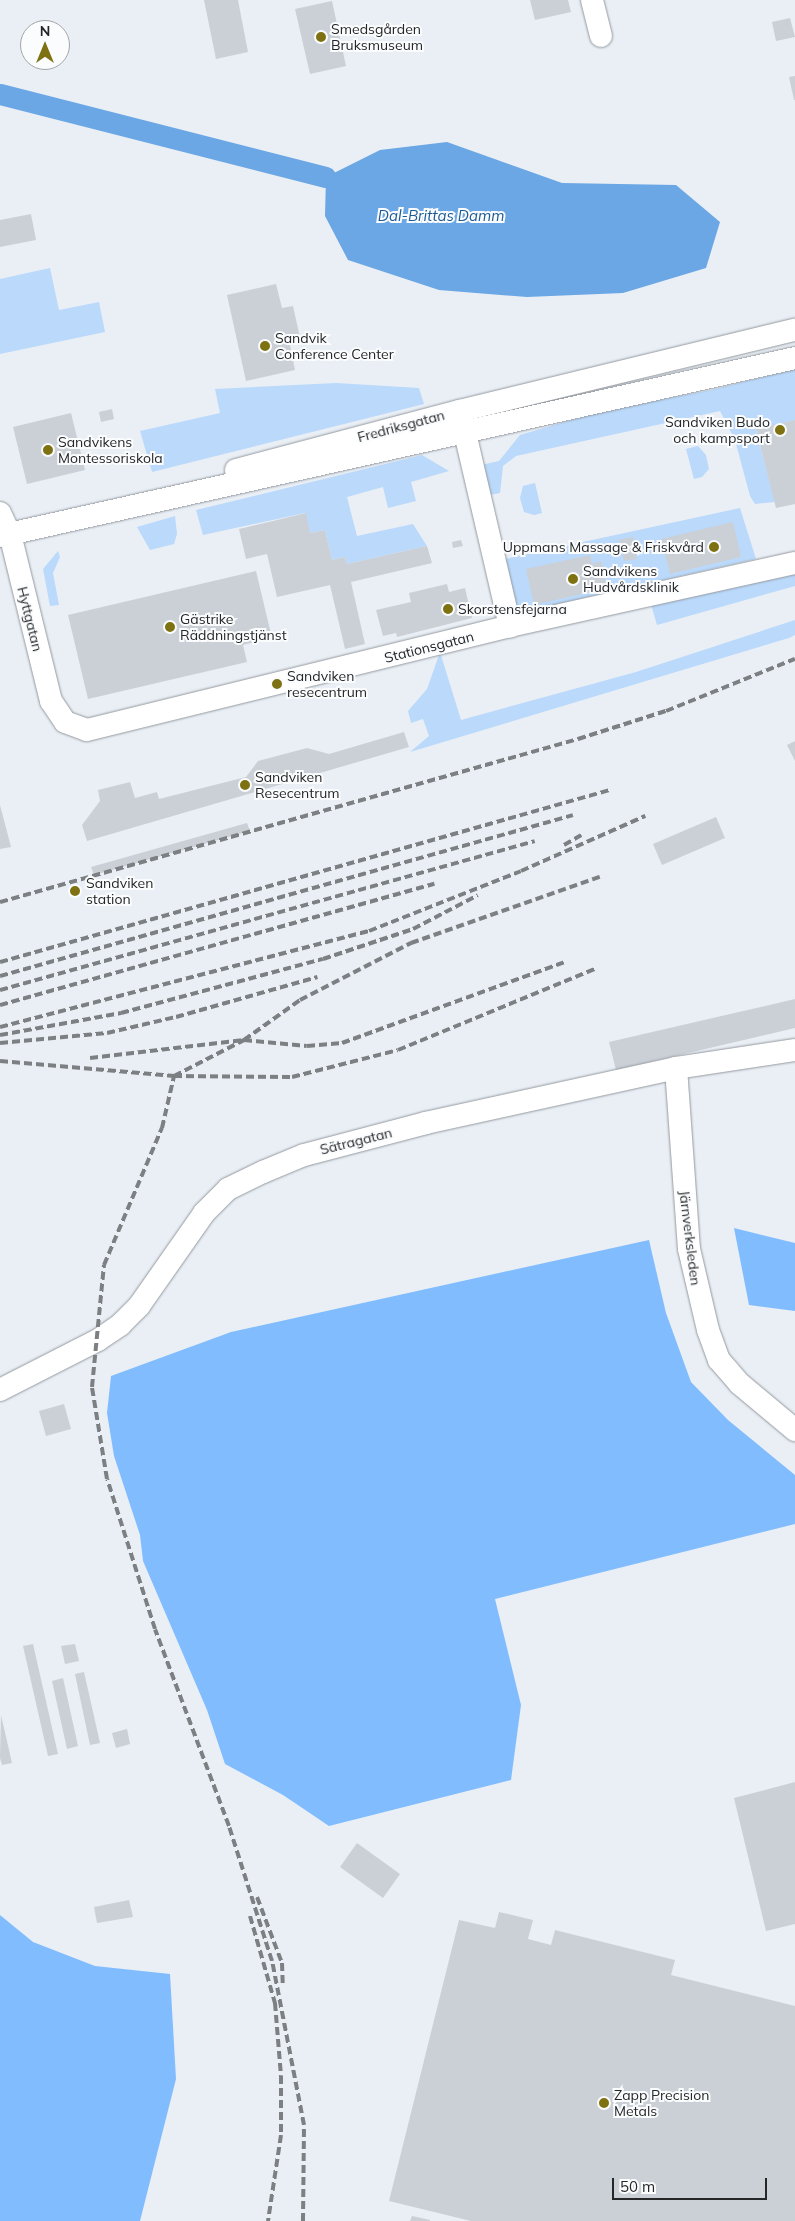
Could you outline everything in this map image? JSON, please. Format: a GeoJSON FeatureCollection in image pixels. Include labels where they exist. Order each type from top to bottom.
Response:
{"type":"FeatureCollection","features":[{"type":"Feature","properties":{"kind":"street"},"geometry":{"type":"LineString","coordinates":[[592,0],[602,36]]}},
{"type":"Feature","properties":{"kind":"street","name":"Fredriksgatan"},"geometry":{"type":"LineString","coordinates":[[5,535],[459,410],[795,330]]}},
{"type":"Feature","properties":{"kind":"street","name":"Fredriksgatan"},"geometry":{"type":"LineString","coordinates":[[5,535],[465,435],[795,358]]}},
{"type":"Feature","properties":{"kind":"street"},"geometry":{"type":"LineString","coordinates":[[459,410],[510,626]]}},
{"type":"Feature","properties":{"kind":"street","name":"Hyttgatan"},"geometry":{"type":"LineString","coordinates":[[0,513],[5,535],[20,579],[51,701],[65,722]]}},
{"type":"Feature","properties":{"kind":"street","name":"Stationsgatan"},"geometry":{"type":"LineString","coordinates":[[65,722],[81,729],[102,728],[438,646],[510,626],[795,563]]}},
{"type":"Feature","properties":{"kind":"street","name":"Sätragatan"},"geometry":{"type":"LineString","coordinates":[[0,1390],[98,1340],[120,1325],[139,1306],[204,1213],[228,1189],[263,1172],[304,1155],[426,1123],[676,1068],[795,1050]]}},
{"type":"Feature","properties":{"kind":"street","name":"Järnverksleden"},"geometry":{"type":"LineString","coordinates":[[676,1068],[689,1249],[708,1330],[720,1360],[740,1384],[795,1430]]}},
{"type":"Feature","properties":{"kind":"shaded area"},"geometry":{"type":"Polygon","coordinates":[[[50,268],[59,310],[99,302],[105,332],[0,354],[0,279],[50,268]]]}},
{"type":"Feature","properties":{"kind":"shaded area"},"geometry":{"type":"Polygon","coordinates":[[[795,369],[795,420],[756,430],[775,502],[755,504],[750,496],[735,440],[720,411],[516,456],[503,466],[500,493],[479,497],[472,467],[499,461],[520,435],[602,411],[711,390],[795,369]]]}},
{"type":"Feature","properties":{"kind":"shaded area"},"geometry":{"type":"Polygon","coordinates":[[[336,383],[419,388],[424,404],[152,472],[140,431],[220,413],[215,389],[336,383]]]}},
{"type":"Feature","properties":{"kind":"shaded area"},"geometry":{"type":"Polygon","coordinates":[[[698,446],[706,455],[709,469],[702,477],[694,479],[686,449],[698,446]]]}},
{"type":"Feature","properties":{"kind":"shaded area"},"geometry":{"type":"Polygon","coordinates":[[[422,455],[449,471],[411,482],[416,501],[388,508],[383,487],[347,497],[357,536],[413,524],[427,546],[347,564],[345,557],[332,560],[325,530],[310,533],[305,513],[203,535],[196,510],[422,455]]]}},
{"type":"Feature","properties":{"kind":"shaded area"},"geometry":{"type":"Polygon","coordinates":[[[535,483],[542,513],[534,515],[524,512],[520,498],[523,486],[535,483]]]}},
{"type":"Feature","properties":{"kind":"shaded area"},"geometry":{"type":"Polygon","coordinates":[[[740,508],[756,559],[518,613],[505,559],[740,508]]]}},
{"type":"Feature","properties":{"kind":"shaded area"},"geometry":{"type":"Polygon","coordinates":[[[175,516],[177,534],[174,544],[150,550],[137,527],[175,516]]]}},
{"type":"Feature","properties":{"kind":"shaded area"},"geometry":{"type":"Polygon","coordinates":[[[58,551],[60,557],[53,573],[59,605],[50,606],[43,569],[58,551]]]}},
{"type":"Feature","properties":{"kind":"shaded area"},"geometry":{"type":"Polygon","coordinates":[[[795,563],[795,586],[657,625],[648,594],[795,563]]]}},
{"type":"Feature","properties":{"kind":"shaded area"},"geometry":{"type":"Polygon","coordinates":[[[795,620],[795,635],[789,638],[410,752],[429,736],[423,719],[411,723],[408,711],[427,689],[440,652],[461,720],[636,672],[795,620]]]}},
{"type":"Feature","properties":{"kind":"shaded area"},"geometry":{"type":"Polygon","coordinates":[[[734,1228],[795,1243],[795,1311],[749,1305],[734,1228]]]}},
{"type":"Feature","properties":{"kind":"shaded area"},"geometry":{"type":"Polygon","coordinates":[[[649,1240],[666,1313],[691,1382],[728,1420],[795,1475],[795,1524],[495,1599],[521,1705],[511,1780],[329,1826],[283,1795],[225,1764],[207,1710],[143,1561],[140,1535],[114,1456],[107,1413],[111,1376],[231,1332],[649,1240]]]}},
{"type":"Feature","properties":{"kind":"shaded area"},"geometry":{"type":"Polygon","coordinates":[[[0,1915],[33,1942],[95,1966],[170,1974],[176,2079],[140,2221],[0,2221],[0,1915]]]}},
{"type":"Feature","properties":{"kind":"water","name":"Dal-Brittas Damm"},"geometry":{"type":"Polygon","coordinates":[[[447,142],[562,183],[676,185],[720,222],[706,268],[623,293],[527,297],[439,290],[348,260],[325,216],[326,177],[380,150],[447,142]]]}},
{"type":"Feature","properties":{"kind":"building"},"geometry":{"type":"Polygon","coordinates":[[[204,0],[238,0],[248,52],[216,59],[204,0]]]}},
{"type":"Feature","properties":{"kind":"building"},"geometry":{"type":"Polygon","coordinates":[[[530,0],[568,0],[571,12],[535,20],[530,0]]]}},
{"type":"Feature","properties":{"kind":"building","name":"Smedsgården Bruksmuseum"},"geometry":{"type":"Polygon","coordinates":[[[332,1],[346,66],[310,74],[295,9],[332,1]]]}},
{"type":"Feature","properties":{"kind":"building"},"geometry":{"type":"Polygon","coordinates":[[[790,18],[795,37],[776,41],[772,22],[790,18]]]}},
{"type":"Feature","properties":{"kind":"building"},"geometry":{"type":"Polygon","coordinates":[[[795,76],[795,100],[794,100],[789,77],[795,76]]]}},
{"type":"Feature","properties":{"kind":"building"},"geometry":{"type":"Polygon","coordinates":[[[31,214],[36,240],[0,247],[0,220],[31,214]]]}},
{"type":"Feature","properties":{"kind":"building"},"geometry":{"type":"Polygon","coordinates":[[[276,284],[282,308],[293,306],[301,342],[290,345],[295,370],[246,381],[227,295],[276,284]]]}},
{"type":"Feature","properties":{"kind":"building"},"geometry":{"type":"Polygon","coordinates":[[[112,409],[114,419],[101,422],[99,412],[112,409]]]}},
{"type":"Feature","properties":{"kind":"building","name":"Sandvikens Montessoriskola"},"geometry":{"type":"Polygon","coordinates":[[[71,413],[85,470],[27,484],[13,427],[71,413]]]}},
{"type":"Feature","properties":{"kind":"building"},"geometry":{"type":"Polygon","coordinates":[[[795,420],[795,504],[776,508],[756,429],[795,420]]]}},
{"type":"Feature","properties":{"kind":"building"},"geometry":{"type":"Polygon","coordinates":[[[306,513],[310,533],[325,530],[332,560],[345,557],[347,564],[427,546],[432,563],[351,582],[365,644],[345,649],[330,585],[277,597],[267,554],[246,559],[239,529],[306,513]]]}},
{"type":"Feature","properties":{"kind":"building"},"geometry":{"type":"Polygon","coordinates":[[[733,522],[741,557],[670,574],[661,539],[733,522]]]}},
{"type":"Feature","properties":{"kind":"building"},"geometry":{"type":"Polygon","coordinates":[[[633,537],[637,559],[624,561],[619,540],[633,537]]]}},
{"type":"Feature","properties":{"kind":"building"},"geometry":{"type":"Polygon","coordinates":[[[461,540],[463,546],[453,548],[452,542],[461,540]]]}},
{"type":"Feature","properties":{"kind":"building"},"geometry":{"type":"Polygon","coordinates":[[[590,555],[592,564],[601,561],[607,588],[534,605],[526,569],[590,555]]]}},
{"type":"Feature","properties":{"kind":"building","name":"Gästrike Räddningstjänst"},"geometry":{"type":"Polygon","coordinates":[[[256,571],[272,638],[243,645],[247,662],[88,699],[68,615],[256,571]]]}},
{"type":"Feature","properties":{"kind":"building"},"geometry":{"type":"Polygon","coordinates":[[[447,584],[449,592],[465,588],[472,618],[397,637],[396,633],[383,636],[376,610],[411,602],[409,593],[447,584]]]}},
{"type":"Feature","properties":{"kind":"building","name":"Sandviken Resecentrum"},"geometry":{"type":"Polygon","coordinates":[[[404,732],[409,747],[87,841],[82,825],[100,801],[98,790],[130,782],[135,798],[157,792],[159,799],[246,777],[258,761],[307,748],[329,754],[404,732]]]}},
{"type":"Feature","properties":{"kind":"building"},"geometry":{"type":"Polygon","coordinates":[[[795,741],[795,761],[787,745],[795,741]]]}},
{"type":"Feature","properties":{"kind":"building"},"geometry":{"type":"Polygon","coordinates":[[[0,805],[11,847],[0,849],[0,805]]]}},
{"type":"Feature","properties":{"kind":"building"},"geometry":{"type":"Polygon","coordinates":[[[716,817],[725,838],[662,865],[653,844],[716,817]]]}},
{"type":"Feature","properties":{"kind":"building"},"geometry":{"type":"Polygon","coordinates":[[[247,823],[250,831],[94,875],[91,867],[247,823]]]}},
{"type":"Feature","properties":{"kind":"building"},"geometry":{"type":"Polygon","coordinates":[[[795,999],[795,1028],[616,1070],[609,1042],[795,999]]]}},
{"type":"Feature","properties":{"kind":"building"},"geometry":{"type":"Polygon","coordinates":[[[64,1404],[71,1429],[46,1436],[39,1411],[64,1404]]]}},
{"type":"Feature","properties":{"kind":"building"},"geometry":{"type":"Polygon","coordinates":[[[33,1644],[58,1754],[48,1756],[23,1646],[33,1644]]]}},
{"type":"Feature","properties":{"kind":"building"},"geometry":{"type":"Polygon","coordinates":[[[75,1644],[79,1661],[65,1664],[61,1646],[75,1644]]]}},
{"type":"Feature","properties":{"kind":"building"},"geometry":{"type":"Polygon","coordinates":[[[84,1672],[100,1743],[90,1745],[75,1674],[84,1672]]]}},
{"type":"Feature","properties":{"kind":"building"},"geometry":{"type":"Polygon","coordinates":[[[63,1678],[78,1746],[67,1749],[52,1681],[63,1678]]]}},
{"type":"Feature","properties":{"kind":"building"},"geometry":{"type":"Polygon","coordinates":[[[1,1715],[12,1763],[2,1765],[0,1758],[1,1715]]]}},
{"type":"Feature","properties":{"kind":"building"},"geometry":{"type":"Polygon","coordinates":[[[127,1729],[130,1744],[116,1748],[112,1733],[127,1729]]]}},
{"type":"Feature","properties":{"kind":"building"},"geometry":{"type":"Polygon","coordinates":[[[795,1782],[795,1924],[766,1931],[734,1798],[795,1782]]]}},
{"type":"Feature","properties":{"kind":"building"},"geometry":{"type":"Polygon","coordinates":[[[357,1843],[400,1874],[383,1898],[340,1867],[357,1843]]]}},
{"type":"Feature","properties":{"kind":"building"},"geometry":{"type":"Polygon","coordinates":[[[129,1900],[133,1917],[97,1923],[94,1907],[129,1900]]]}},
{"type":"Feature","properties":{"kind":"building","name":"Zapp Precision Metals"},"geometry":{"type":"Polygon","coordinates":[[[499,1912],[533,1920],[528,1939],[551,1945],[555,1930],[675,1960],[671,1975],[795,2006],[795,2221],[471,2221],[389,2201],[459,1920],[495,1928],[499,1912]]]}},
{"type":"Feature","properties":{"kind":"building"},"geometry":{"type":"Polygon","coordinates":[[[412,2216],[430,2220],[430,2221],[410,2221],[412,2216]]]}},
{"type":"Feature","properties":{"kind":"waterway"},"geometry":{"type":"LineString","coordinates":[[0,94],[326,177]]}},
{"type":"Feature","properties":{"kind":"railway"},"geometry":{"type":"LineString","coordinates":[[0,902],[578,739],[666,711],[795,659]]}},
{"type":"Feature","properties":{"kind":"railway"},"geometry":{"type":"LineString","coordinates":[[0,962],[610,790]]}},
{"type":"Feature","properties":{"kind":"railway"},"geometry":{"type":"LineString","coordinates":[[0,976],[573,815]]}},
{"type":"Feature","properties":{"kind":"railway"},"geometry":{"type":"LineString","coordinates":[[0,1027],[369,931],[521,871],[645,816]]}},
{"type":"Feature","properties":{"kind":"railway"},"geometry":{"type":"LineString","coordinates":[[564,845],[581,835]]}},
{"type":"Feature","properties":{"kind":"railway"},"geometry":{"type":"LineString","coordinates":[[0,990],[535,841]]}},
{"type":"Feature","properties":{"kind":"railway"},"geometry":{"type":"LineString","coordinates":[[303,2221],[304,2125],[272,1961],[229,1826],[155,1629],[107,1479],[92,1387],[104,1265],[162,1128],[174,1076],[244,1040],[300,1000],[411,943],[602,876]]}},
{"type":"Feature","properties":{"kind":"railway"},"geometry":{"type":"LineString","coordinates":[[0,1005],[434,884]]}},
{"type":"Feature","properties":{"kind":"railway"},"geometry":{"type":"LineString","coordinates":[[0,1035],[121,1013],[323,959],[413,929],[478,895]]}},
{"type":"Feature","properties":{"kind":"railway"},"geometry":{"type":"LineString","coordinates":[[90,1058],[244,1040],[307,1046],[342,1043],[564,962]]}},
{"type":"Feature","properties":{"kind":"railway"},"geometry":{"type":"LineString","coordinates":[[0,1061],[174,1076],[292,1077],[398,1050],[595,969]]}},
{"type":"Feature","properties":{"kind":"railway"},"geometry":{"type":"LineString","coordinates":[[0,1043],[107,1033],[176,1017],[317,977]]}},
{"type":"Feature","properties":{"kind":"railway"},"geometry":{"type":"LineString","coordinates":[[257,1897],[282,1963],[283,1987]]}},
{"type":"Feature","properties":{"kind":"railway"},"geometry":{"type":"LineString","coordinates":[[250,1916],[275,2003],[281,2076],[281,2135],[268,2221]]}},
{"type":"Feature","properties":{"kind":"place","name":"Smedsgården Bruksmuseum"},"geometry":{"type":"Point","coordinates":[321,37]}},
{"type":"Feature","properties":{"kind":"place","name":"Sandvik Conference Center"},"geometry":{"type":"Point","coordinates":[265,346]}},
{"type":"Feature","properties":{"kind":"place","name":"Sandviken Budo och kampsport"},"geometry":{"type":"Point","coordinates":[780,430]}},
{"type":"Feature","properties":{"kind":"place","name":"Sandvikens Montessoriskola"},"geometry":{"type":"Point","coordinates":[48,450]}},
{"type":"Feature","properties":{"kind":"place","name":"Uppmans Massage & Friskvård"},"geometry":{"type":"Point","coordinates":[714,547]}},
{"type":"Feature","properties":{"kind":"place","name":"Sandvikens Hudvårdsklinik"},"geometry":{"type":"Point","coordinates":[573,579]}},
{"type":"Feature","properties":{"kind":"place","name":"Skorstensfejarna"},"geometry":{"type":"Point","coordinates":[448,609]}},
{"type":"Feature","properties":{"kind":"place","name":"Gästrike Räddningstjänst"},"geometry":{"type":"Point","coordinates":[170,627]}},
{"type":"Feature","properties":{"kind":"place","name":"Sandviken resecentrum"},"geometry":{"type":"Point","coordinates":[277,684]}},
{"type":"Feature","properties":{"kind":"place","name":"Sandviken Resecentrum"},"geometry":{"type":"Point","coordinates":[245,785]}},
{"type":"Feature","properties":{"kind":"place","name":"Sandviken station"},"geometry":{"type":"Point","coordinates":[75,891]}},
{"type":"Feature","properties":{"kind":"place","name":"Zapp Precision Metals"},"geometry":{"type":"Point","coordinates":[604,2103]}}]}
